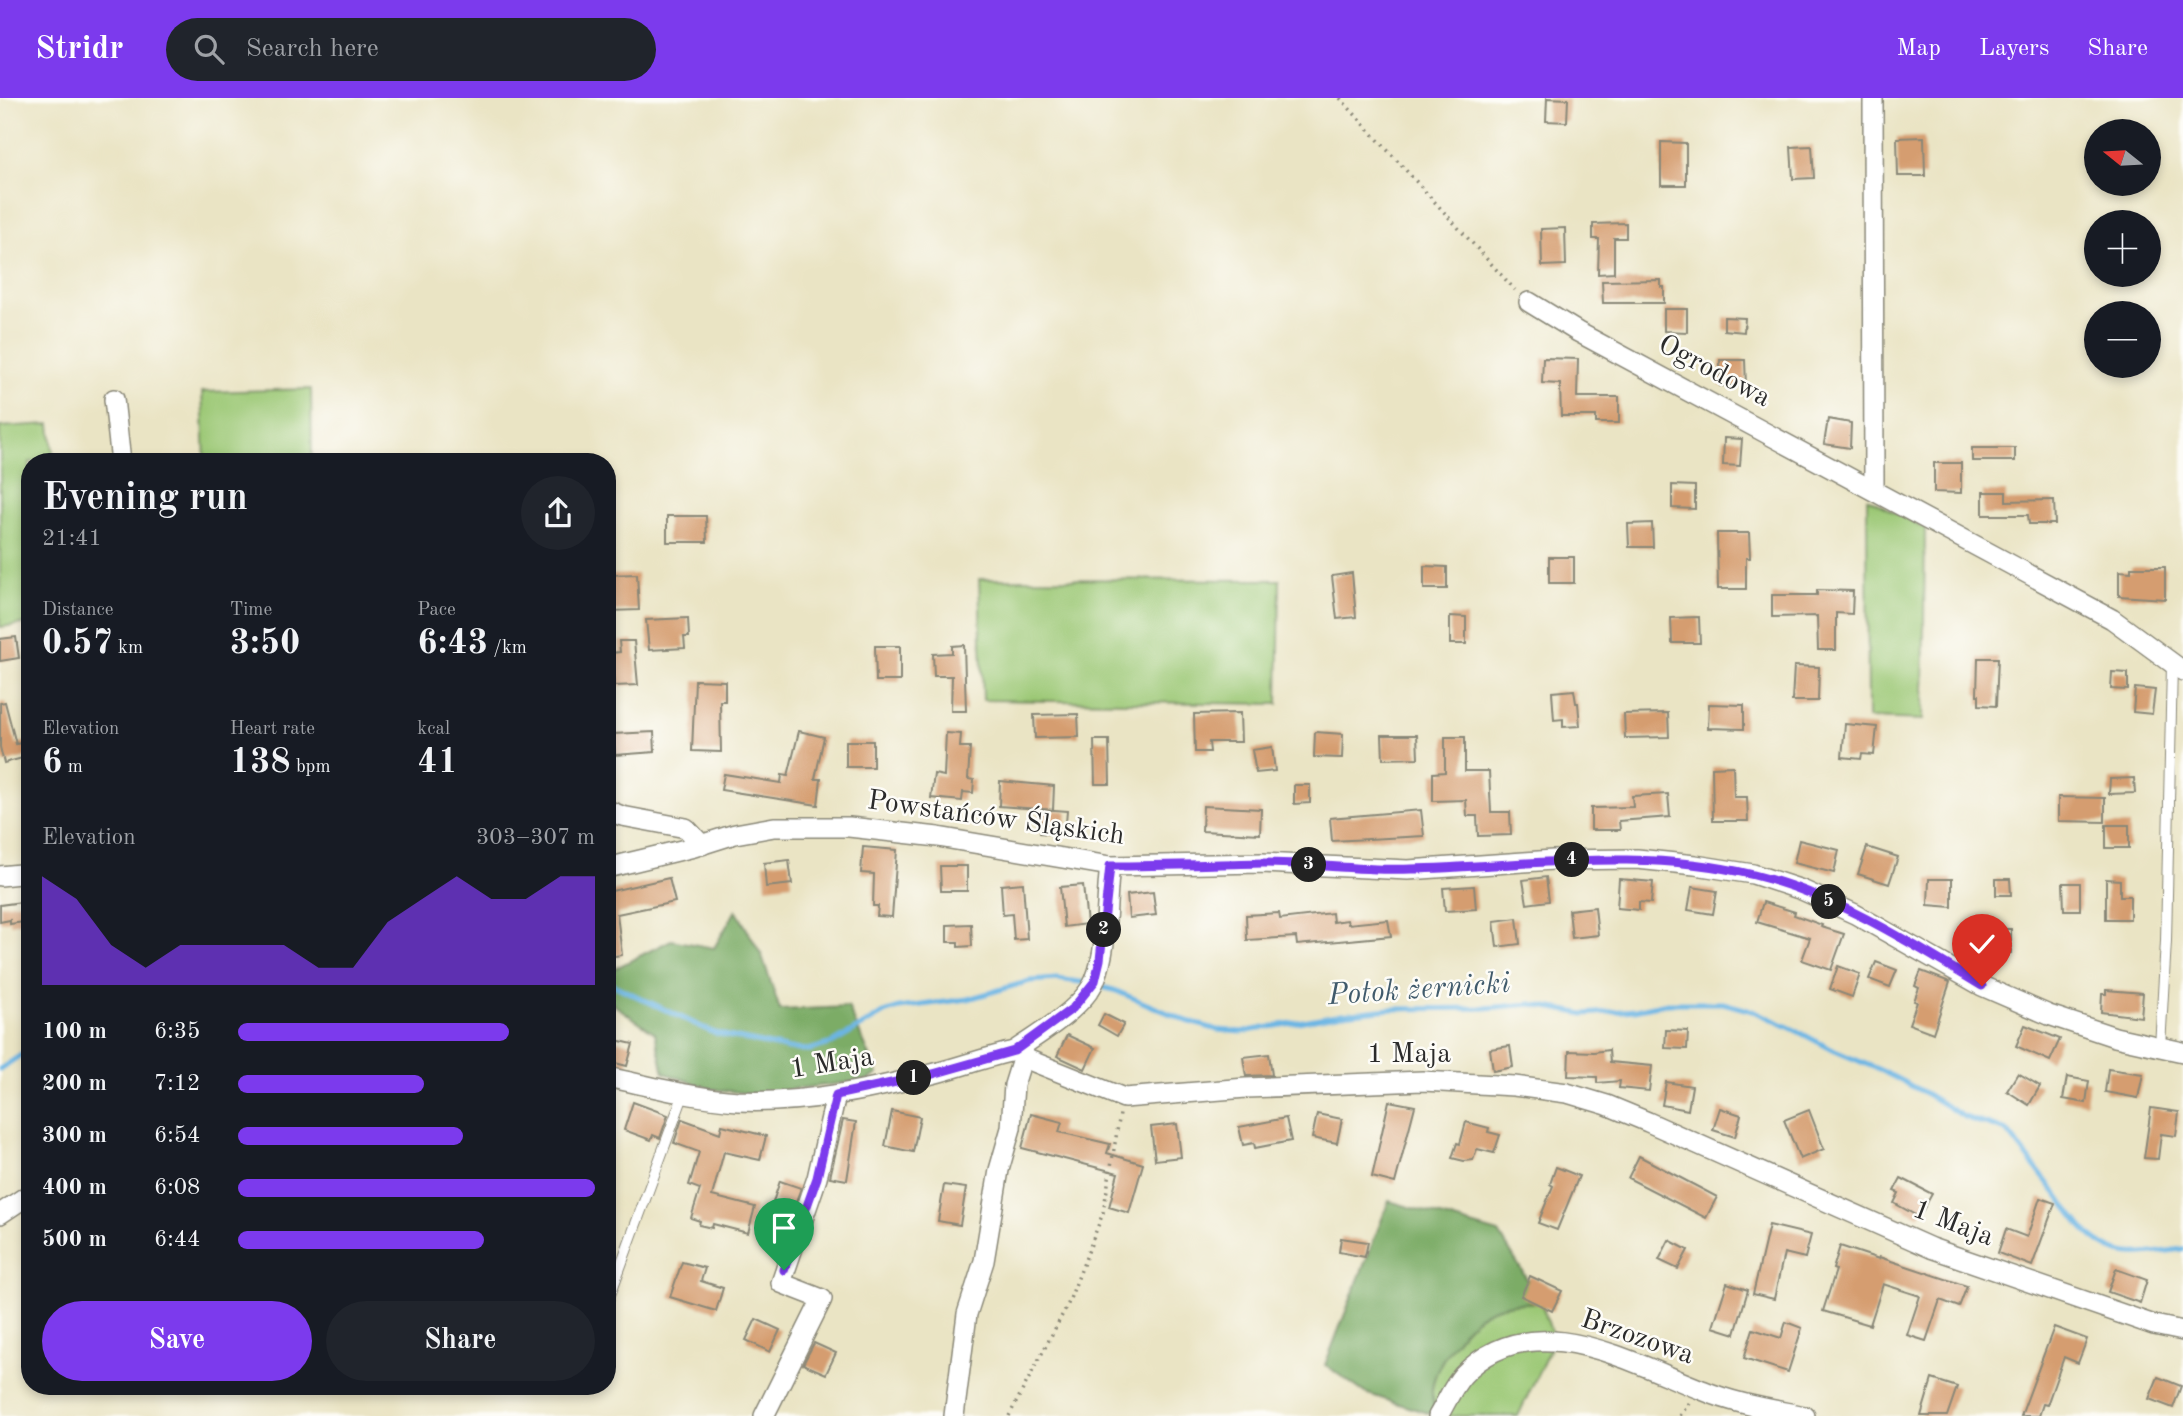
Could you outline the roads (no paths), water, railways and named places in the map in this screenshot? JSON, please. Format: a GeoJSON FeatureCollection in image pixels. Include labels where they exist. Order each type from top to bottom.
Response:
{"type":"FeatureCollection","features":[{"type":"Feature","properties":{"kind":"street"},"geometry":{"type":"LineString","coordinates":[[1873,98],[1874,490]]}},
{"type":"Feature","properties":{"kind":"street","name":"Ogrodowa"},"geometry":{"type":"LineString","coordinates":[[1529,302],[1578,332],[2112,619],[2178,668]]}},
{"type":"Feature","properties":{"kind":"street"},"geometry":{"type":"LineString","coordinates":[[114,399],[120,453]]}},
{"type":"Feature","properties":{"kind":"street"},"geometry":{"type":"LineString","coordinates":[[616,814],[686,828],[702,845]]}},
{"type":"Feature","properties":{"kind":"street","name":"Powstańców Śląskich"},"geometry":{"type":"LineString","coordinates":[[616,867],[735,834],[774,827],[849,827],[962,841],[1110,866],[1262,863],[1408,870],[1553,860],[1637,859],[1753,874],[1802,890],[1855,914],[1982,986],[2049,1015],[2115,1037],[2183,1052]]}},
{"type":"Feature","properties":{"kind":"street"},"geometry":{"type":"LineString","coordinates":[[954,1416],[967,1314],[984,1261],[999,1170],[1011,1128],[1018,1054],[1078,1003],[1095,981],[1103,944],[1110,866]]}},
{"type":"Feature","properties":{"kind":"street"},"geometry":{"type":"LineString","coordinates":[[0,876],[21,874]]}},
{"type":"Feature","properties":{"kind":"street","name":"1 Maja"},"geometry":{"type":"LineString","coordinates":[[616,1079],[738,1101],[797,1100],[836,1095],[1018,1054],[1124,1098],[1246,1088],[1423,1081],[1514,1086],[1567,1093],[1607,1105],[1648,1122],[1931,1248],[2154,1325],[2183,1331]]}},
{"type":"Feature","properties":{"kind":"street"},"geometry":{"type":"LineString","coordinates":[[764,1416],[822,1299],[781,1283],[817,1178],[836,1095]]}},
{"type":"Feature","properties":{"kind":"street"},"geometry":{"type":"LineString","coordinates":[[0,1214],[21,1200]]}},
{"type":"Feature","properties":{"kind":"street","name":"Brzozowa"},"geometry":{"type":"LineString","coordinates":[[1438,1416],[1463,1376],[1484,1359],[1517,1344],[1534,1340],[1554,1340],[1637,1362],[1732,1402],[1805,1416]]}},
{"type":"Feature","properties":{"kind":"lane"},"geometry":{"type":"LineString","coordinates":[[2160,1047],[2178,668]]}},
{"type":"Feature","properties":{"kind":"lane"},"geometry":{"type":"LineString","coordinates":[[616,1278],[684,1093]]}},
{"type":"Feature","properties":{"kind":"waterway","name":"Potok żernicki"},"geometry":{"type":"LineString","coordinates":[[616,986],[714,1033],[789,1049],[809,1050],[833,1043],[884,1013],[899,1008],[968,999],[1030,981],[1057,979],[1088,983]]}},
{"type":"Feature","properties":{"kind":"waterway","name":"Potok żernicki"},"geometry":{"type":"LineString","coordinates":[[1097,986],[1114,990],[1187,1021],[1218,1030],[1242,1032],[1342,1014],[1390,1009],[1485,1008],[1531,1004],[1584,1014],[1635,1010],[1667,1003],[1723,1003],[1756,1012],[1880,1070],[1964,1117],[2007,1131],[2083,1228],[2107,1247],[2129,1254],[2183,1249]]}},
{"type":"Feature","properties":{"kind":"waterway","name":"Potok żernicki"},"geometry":{"type":"LineString","coordinates":[[0,1069],[21,1055]]}}]}
